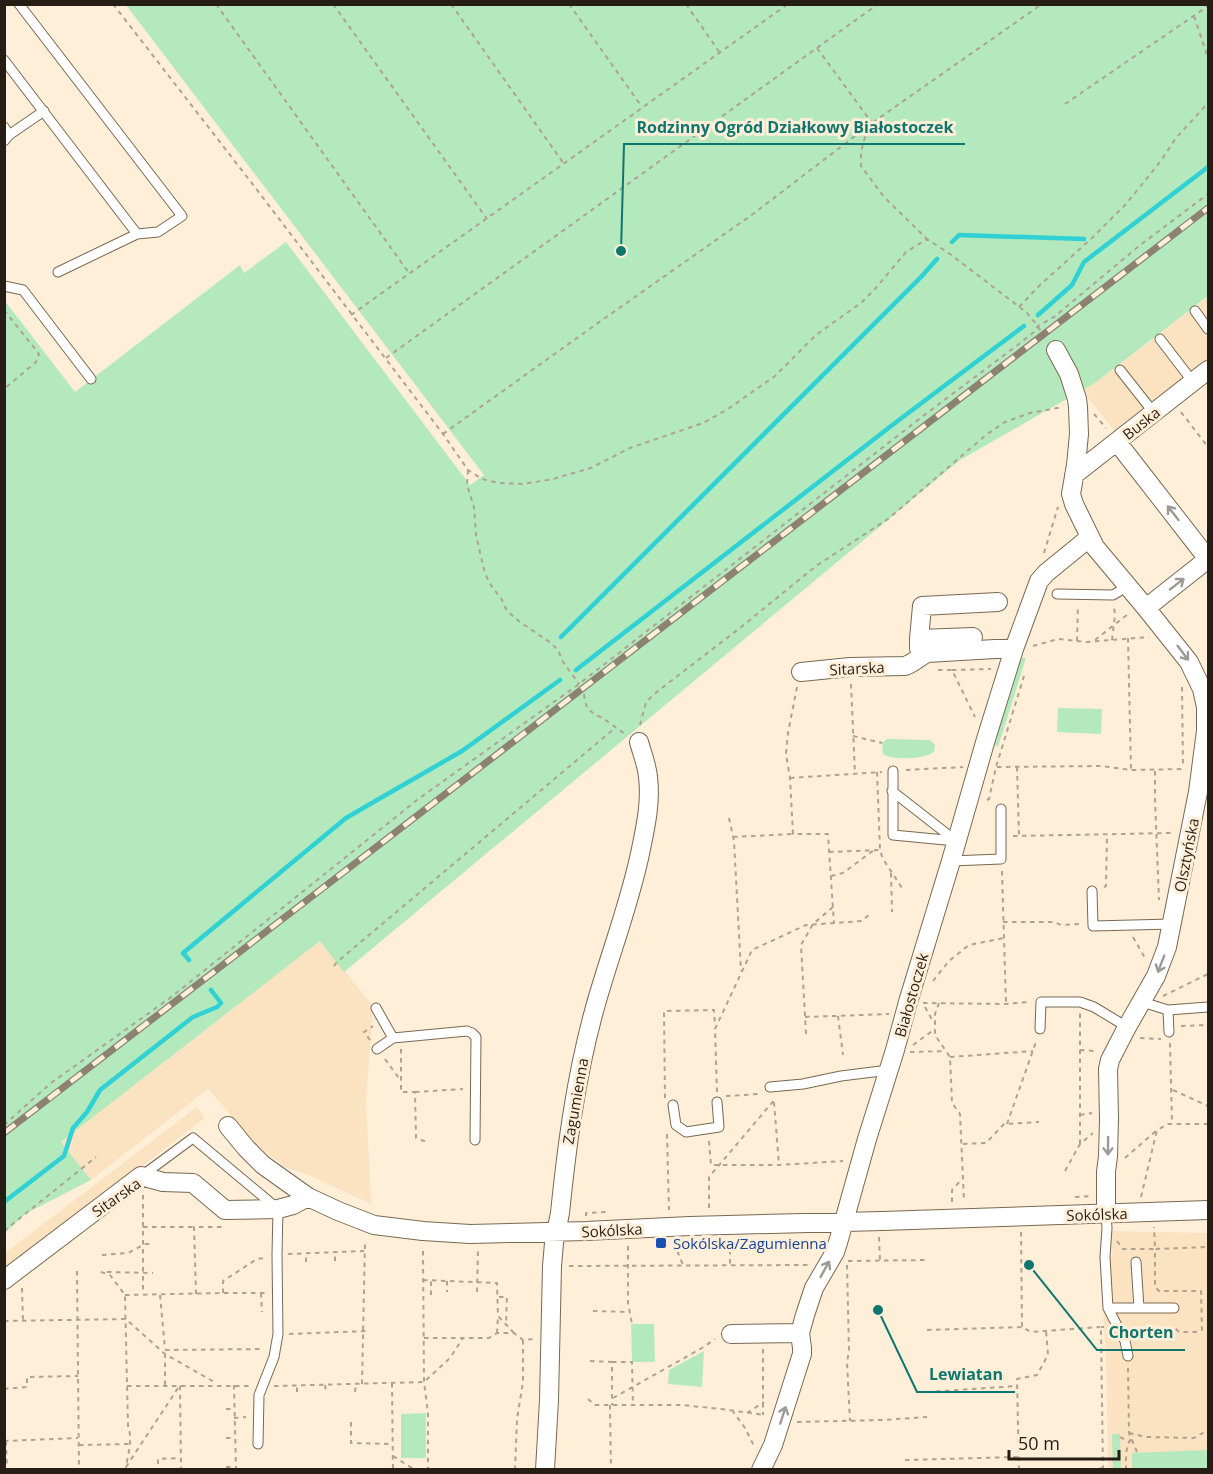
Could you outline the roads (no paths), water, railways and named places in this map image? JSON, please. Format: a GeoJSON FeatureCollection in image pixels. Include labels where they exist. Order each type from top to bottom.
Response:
{"type":"FeatureCollection","features":[{"type":"Feature","properties":{"kind":"street","name":"Olsztyńska"},"geometry":{"type":"LineString","coordinates":[[1056,350],[1069,374],[1078,407],[1079,434],[1072,498],[1089,538],[1121,590],[1144,605],[1194,671],[1204,698],[1206,725],[1192,769],[1203,792],[1190,832],[1167,947],[1144,1002],[1124,1032],[1108,1069],[1107,1221]]}},
{"type":"Feature","properties":{"kind":"street","name":"Buska"},"geometry":{"type":"LineString","coordinates":[[1074,476],[1209,370]]}},
{"type":"Feature","properties":{"kind":"street"},"geometry":{"type":"LineString","coordinates":[[1116,442],[1208,560],[1144,605]]}},
{"type":"Feature","properties":{"kind":"street","name":"Białostoczek"},"geometry":{"type":"LineString","coordinates":[[762,1468],[773,1445],[802,1354],[800,1333],[814,1288],[835,1252],[867,1139],[912,1007],[956,841],[1014,649],[1039,580],[1089,538]]}},
{"type":"Feature","properties":{"kind":"street"},"geometry":{"type":"LineString","coordinates":[[917,653],[922,606],[998,603]]}},
{"type":"Feature","properties":{"kind":"street"},"geometry":{"type":"LineString","coordinates":[[917,653],[973,637]]}},
{"type":"Feature","properties":{"kind":"street"},"geometry":{"type":"LineString","coordinates":[[917,653],[1014,649]]}},
{"type":"Feature","properties":{"kind":"street","name":"Sitarska"},"geometry":{"type":"LineString","coordinates":[[801,672],[850,667],[905,666],[917,653]]}},
{"type":"Feature","properties":{"kind":"street","name":"Zagumienna"},"geometry":{"type":"LineString","coordinates":[[545,1470],[555,1232],[560,1213],[568,1137],[580,1070],[594,1011],[629,899],[649,807],[648,775],[639,742]]}},
{"type":"Feature","properties":{"kind":"street","name":"Sokólska"},"geometry":{"type":"LineString","coordinates":[[228,1126],[263,1165],[308,1197],[374,1225],[423,1231],[470,1234],[843,1222],[1107,1221],[1209,1210]]}},
{"type":"Feature","properties":{"kind":"street","name":"Sitarska"},"geometry":{"type":"LineString","coordinates":[[13,1280],[141,1176],[163,1182],[193,1183],[225,1210],[278,1209],[293,1205],[308,1197]]}},
{"type":"Feature","properties":{"kind":"street"},"geometry":{"type":"LineString","coordinates":[[731,1334],[800,1333]]}},
{"type":"Feature","properties":{"kind":"lane"},"geometry":{"type":"LineString","coordinates":[[19,4],[182,216],[158,232],[137,234],[58,272]]}},
{"type":"Feature","properties":{"kind":"lane"},"geometry":{"type":"LineString","coordinates":[[4,60],[137,234]]}},
{"type":"Feature","properties":{"kind":"lane"},"geometry":{"type":"LineString","coordinates":[[6,134],[44,111]]}},
{"type":"Feature","properties":{"kind":"lane"},"geometry":{"type":"LineString","coordinates":[[4,286],[23,290],[91,379]]}},
{"type":"Feature","properties":{"kind":"lane"},"geometry":{"type":"LineString","coordinates":[[1195,311],[1209,329]]}},
{"type":"Feature","properties":{"kind":"lane"},"geometry":{"type":"LineString","coordinates":[[1160,339],[1193,382]]}},
{"type":"Feature","properties":{"kind":"lane"},"geometry":{"type":"LineString","coordinates":[[1120,370],[1154,413]]}},
{"type":"Feature","properties":{"kind":"lane"},"geometry":{"type":"LineString","coordinates":[[1057,594],[1079,595],[1121,590]]}},
{"type":"Feature","properties":{"kind":"lane"},"geometry":{"type":"LineString","coordinates":[[893,771],[892,835],[956,841]]}},
{"type":"Feature","properties":{"kind":"lane"},"geometry":{"type":"LineString","coordinates":[[892,791],[956,841]]}},
{"type":"Feature","properties":{"kind":"lane"},"geometry":{"type":"LineString","coordinates":[[951,861],[1001,859],[1001,809]]}},
{"type":"Feature","properties":{"kind":"lane"},"geometry":{"type":"LineString","coordinates":[[1092,891],[1093,926],[1172,924]]}},
{"type":"Feature","properties":{"kind":"lane"},"geometry":{"type":"LineString","coordinates":[[1040,1029],[1041,1002],[1080,1002],[1094,1007],[1124,1032]]}},
{"type":"Feature","properties":{"kind":"lane"},"geometry":{"type":"LineString","coordinates":[[1144,1002],[1168,1010],[1209,1007]]}},
{"type":"Feature","properties":{"kind":"lane"},"geometry":{"type":"LineString","coordinates":[[376,1008],[397,1038]]}},
{"type":"Feature","properties":{"kind":"lane"},"geometry":{"type":"LineString","coordinates":[[1168,1010],[1169,1029]]}},
{"type":"Feature","properties":{"kind":"lane"},"geometry":{"type":"LineString","coordinates":[[377,1049],[397,1038],[467,1031],[472,1033],[476,1037],[474,1140]]}},
{"type":"Feature","properties":{"kind":"lane"},"geometry":{"type":"LineString","coordinates":[[770,1087],[889,1071]]}},
{"type":"Feature","properties":{"kind":"lane"},"geometry":{"type":"LineString","coordinates":[[669,1105],[676,1125],[686,1132],[719,1127],[717,1102]]}},
{"type":"Feature","properties":{"kind":"lane"},"geometry":{"type":"LineString","coordinates":[[141,1176],[193,1138],[278,1209],[278,1334],[274,1357],[259,1395],[258,1444]]}},
{"type":"Feature","properties":{"kind":"lane"},"geometry":{"type":"LineString","coordinates":[[1107,1221],[1105,1257],[1108,1308],[1125,1341],[1128,1356]]}},
{"type":"Feature","properties":{"kind":"lane"},"geometry":{"type":"LineString","coordinates":[[1136,1262],[1139,1308]]}},
{"type":"Feature","properties":{"kind":"lane"},"geometry":{"type":"LineString","coordinates":[[1108,1308],[1174,1308]]}},
{"type":"Feature","properties":{"kind":"waterway"},"geometry":{"type":"LineString","coordinates":[[1038,315],[1072,285],[1084,262],[1208,167]]}},
{"type":"Feature","properties":{"kind":"waterway"},"geometry":{"type":"LineString","coordinates":[[952,242],[959,235],[1084,239]]}},
{"type":"Feature","properties":{"kind":"waterway"},"geometry":{"type":"LineString","coordinates":[[561,637],[937,259]]}},
{"type":"Feature","properties":{"kind":"waterway"},"geometry":{"type":"LineString","coordinates":[[576,670],[1024,326]]}},
{"type":"Feature","properties":{"kind":"waterway"},"geometry":{"type":"LineString","coordinates":[[189,960],[183,953],[346,818],[462,751],[560,680]]}},
{"type":"Feature","properties":{"kind":"waterway"},"geometry":{"type":"LineString","coordinates":[[4,1202],[64,1156],[73,1128],[87,1112],[100,1090],[193,1017],[221,1003],[211,990]]}},
{"type":"Feature","properties":{"kind":"railway"},"geometry":{"type":"LineString","coordinates":[[4,1133],[1208,208]]}},
{"type":"Feature","properties":{"kind":"place","name":"Rodzinny Ogród Działkowy Białostoczek"},"geometry":{"type":"Point","coordinates":[621,251]}},
{"type":"Feature","properties":{"kind":"place","name":"Sokólska/Zagumienna"},"geometry":{"type":"Point","coordinates":[661,1243]}},
{"type":"Feature","properties":{"kind":"place","name":"Chorten"},"geometry":{"type":"Point","coordinates":[1029,1265]}},
{"type":"Feature","properties":{"kind":"place","name":"Lewiatan"},"geometry":{"type":"Point","coordinates":[878,1310]}}]}
